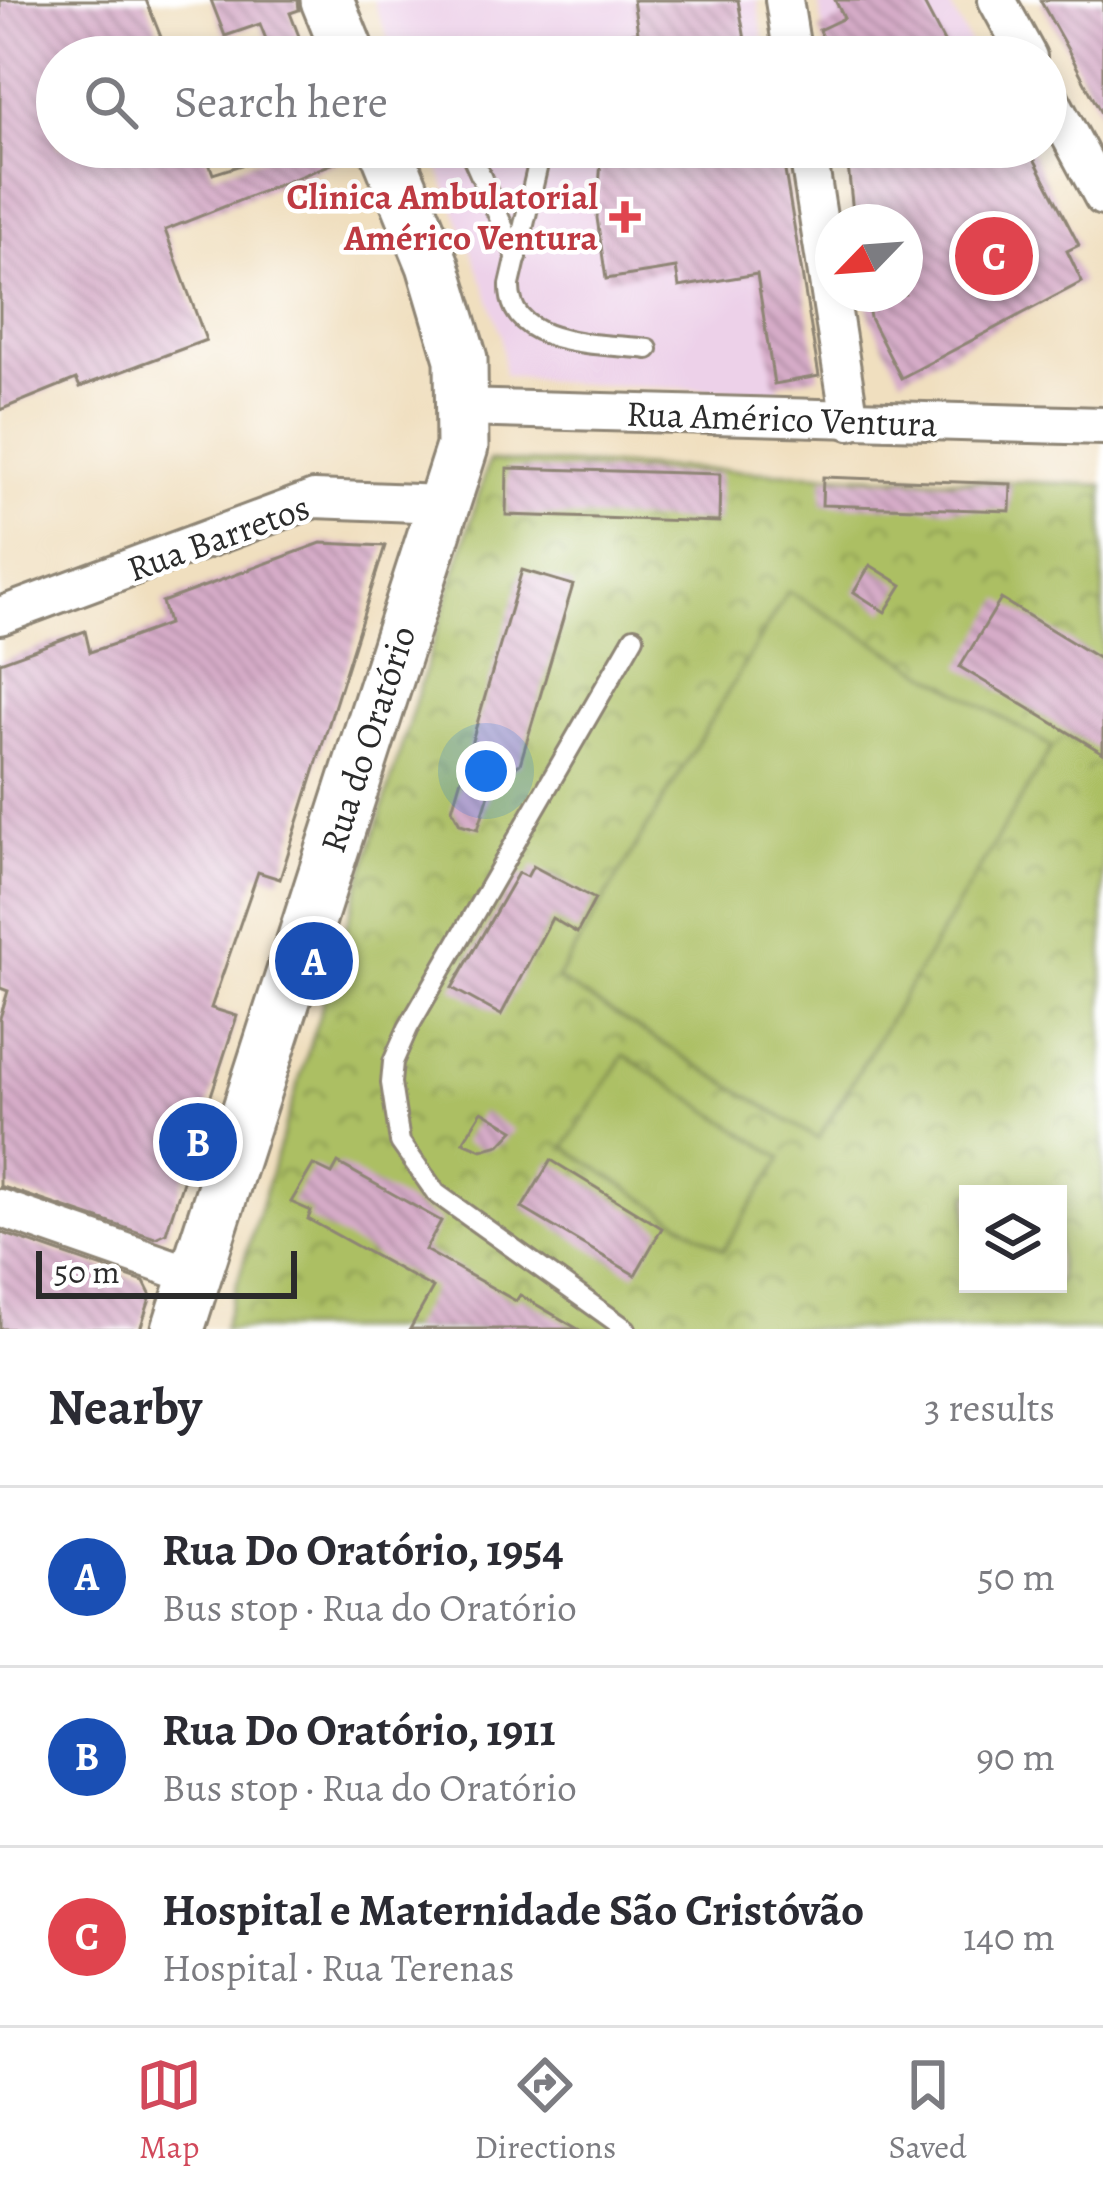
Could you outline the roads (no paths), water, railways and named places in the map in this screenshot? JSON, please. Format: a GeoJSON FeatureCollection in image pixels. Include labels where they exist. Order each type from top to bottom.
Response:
{"type":"FeatureCollection","features":[{"type":"Feature","properties":{"kind":"street"},"geometry":{"type":"LineString","coordinates":[[327,0],[342,36]]}},
{"type":"Feature","properties":{"kind":"street"},"geometry":{"type":"LineString","coordinates":[[784,0],[790,36]]}},
{"type":"Feature","properties":{"kind":"street"},"geometry":{"type":"LineString","coordinates":[[998,0],[1017,36]]}},
{"type":"Feature","properties":{"kind":"street"},"geometry":{"type":"LineString","coordinates":[[1067,130],[1103,197]]}},
{"type":"Feature","properties":{"kind":"street","name":"Rua do Oratório"},"geometry":{"type":"LineString","coordinates":[[178,1329],[462,447],[461,359],[433,266],[394,168]]}},
{"type":"Feature","properties":{"kind":"street"},"geometry":{"type":"LineString","coordinates":[[810,168],[850,421]]}},
{"type":"Feature","properties":{"kind":"street","name":"Rua Américo Ventura"},"geometry":{"type":"LineString","coordinates":[[462,408],[1103,427]]}},
{"type":"Feature","properties":{"kind":"street","name":"Rua Barretos"},"geometry":{"type":"LineString","coordinates":[[0,616],[314,499],[442,504]]}},
{"type":"Feature","properties":{"kind":"street"},"geometry":{"type":"LineString","coordinates":[[0,1208],[195,1276]]}},
{"type":"Feature","properties":{"kind":"lane"},"geometry":{"type":"LineString","coordinates":[[477,168],[517,258]]}},
{"type":"Feature","properties":{"kind":"lane"},"geometry":{"type":"LineString","coordinates":[[537,168],[510,285],[513,307],[545,335],[648,349]]}},
{"type":"Feature","properties":{"kind":"lane"},"geometry":{"type":"LineString","coordinates":[[626,1329],[436,1193],[400,1142],[391,1083],[393,1062],[408,1028],[634,637]]}},
{"type":"Feature","properties":{"kind":"place","name":"Clinica Ambulatorial Américo Ventura"},"geometry":{"type":"Point","coordinates":[625,217]}},
{"type":"Feature","properties":{"kind":"place","name":"Hospital e Maternidade São Cristóvão"},"geometry":{"type":"Point","coordinates":[994,256]}},
{"type":"Feature","properties":{"kind":"place","name":"Rua Do Oratório, 1954"},"geometry":{"type":"Point","coordinates":[314,961]}},
{"type":"Feature","properties":{"kind":"place","name":"Rua Do Oratório, 1911"},"geometry":{"type":"Point","coordinates":[198,1142]}}]}
